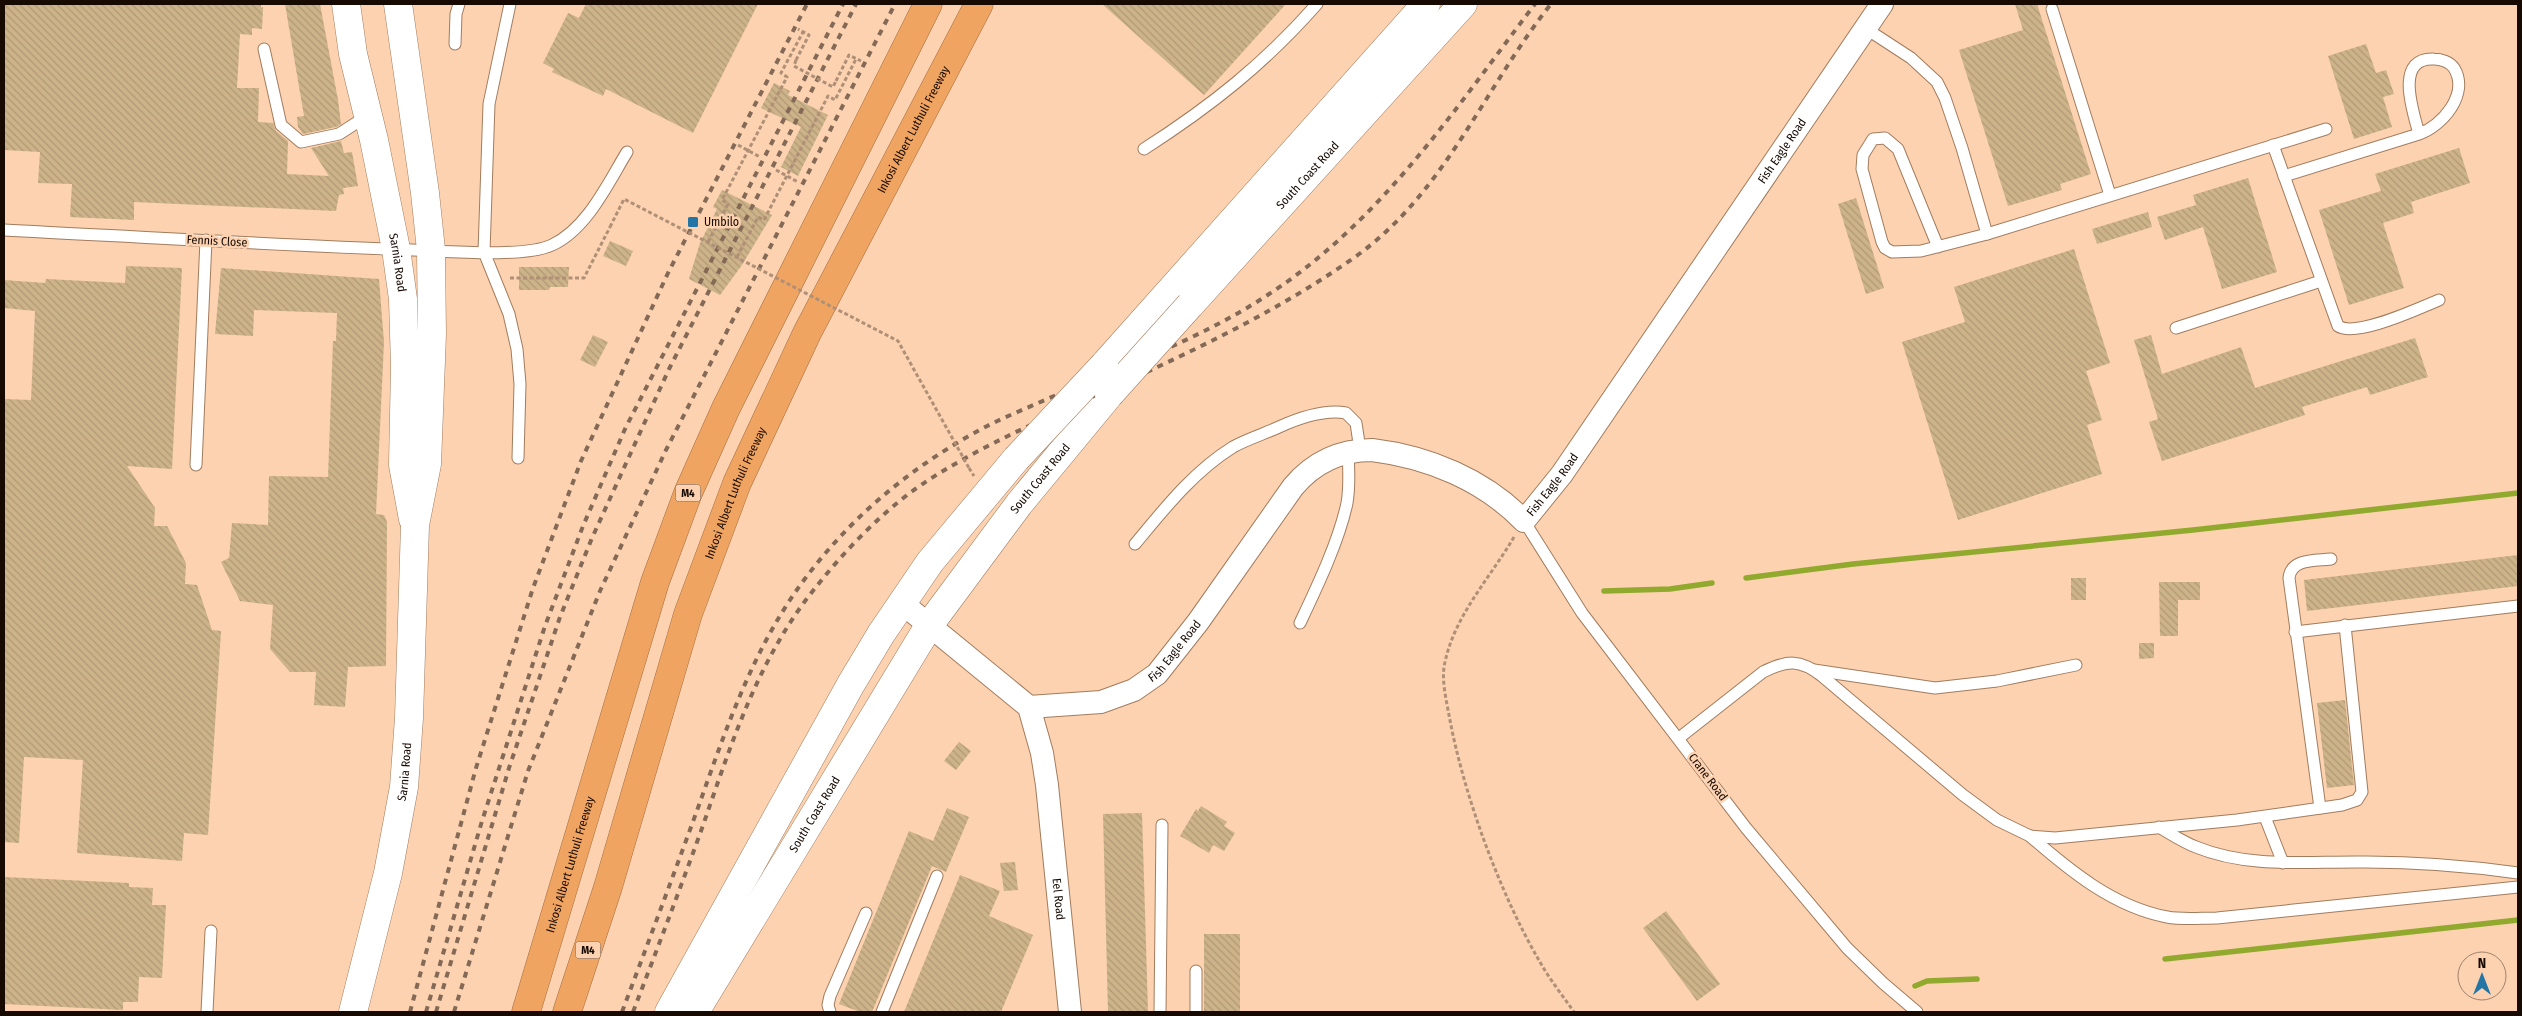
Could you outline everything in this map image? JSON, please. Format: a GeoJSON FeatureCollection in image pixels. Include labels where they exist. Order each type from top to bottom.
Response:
{"type":"FeatureCollection","features":[{"type":"Feature","properties":{"kind":"highway","name":"Inkosi Albert Luthuli Freeway"},"geometry":{"type":"LineString","coordinates":[[526,1012],[655,582],[688,492],[726,408],[928,4]]}},
{"type":"Feature","properties":{"kind":"highway","name":"Inkosi Albert Luthuli Freeway"},"geometry":{"type":"LineString","coordinates":[[567,1012],[608,887],[688,614],[737,483],[807,333],[979,4]]}},
{"type":"Feature","properties":{"kind":"street","name":"Sarnia Road"},"geometry":{"type":"LineString","coordinates":[[346,4],[353,54],[369,115],[396,249],[403,299],[405,366],[403,465],[415,525]]}},
{"type":"Feature","properties":{"kind":"street","name":"Sarnia Road"},"geometry":{"type":"LineString","coordinates":[[353,1012],[388,873],[404,786],[409,718],[415,525],[427,464],[432,334],[431,250],[425,193],[398,4]]}},
{"type":"Feature","properties":{"kind":"street","name":"South Coast Road"},"geometry":{"type":"LineString","coordinates":[[669,1012],[851,684],[902,603],[936,555],[1016,459],[1104,365],[1426,4]]}},
{"type":"Feature","properties":{"kind":"street","name":"South Coast Road"},"geometry":{"type":"LineString","coordinates":[[694,1012],[930,624],[1019,504],[1110,395],[1463,4]]}},
{"type":"Feature","properties":{"kind":"street","name":"Fish Eagle Road"},"geometry":{"type":"LineString","coordinates":[[1029,707],[1101,702],[1134,690],[1157,674],[1198,622],[1292,487],[1312,468],[1332,457],[1354,451],[1379,451],[1451,471],[1487,489],[1507,503],[1524,520],[1562,474],[1882,4]]}},
{"type":"Feature","properties":{"kind":"street"},"geometry":{"type":"LineString","coordinates":[[902,603],[1029,707]]}},
{"type":"Feature","properties":{"kind":"street","name":"Eel Road"},"geometry":{"type":"LineString","coordinates":[[1029,707],[1042,753],[1070,1012]]}},
{"type":"Feature","properties":{"kind":"lane"},"geometry":{"type":"LineString","coordinates":[[455,44],[456,14],[459,4]]}},
{"type":"Feature","properties":{"kind":"lane"},"geometry":{"type":"LineString","coordinates":[[510,4],[489,104],[484,252],[509,314],[518,349],[520,384],[518,458]]}},
{"type":"Feature","properties":{"kind":"lane"},"geometry":{"type":"LineString","coordinates":[[1144,149],[1181,125],[1247,74],[1283,43],[1317,4]]}},
{"type":"Feature","properties":{"kind":"lane"},"geometry":{"type":"LineString","coordinates":[[2052,9],[2110,195]]}},
{"type":"Feature","properties":{"kind":"lane"},"geometry":{"type":"LineString","coordinates":[[1865,28],[1911,58],[1937,82],[1945,98],[1962,148],[1987,234]]}},
{"type":"Feature","properties":{"kind":"lane"},"geometry":{"type":"LineString","coordinates":[[264,49],[281,125],[302,142],[339,134],[369,115]]}},
{"type":"Feature","properties":{"kind":"lane"},"geometry":{"type":"LineString","coordinates":[[2284,176],[2419,134],[2442,121],[2454,104],[2457,75],[2452,66],[2442,60],[2423,60],[2416,64],[2410,74],[2410,94],[2419,134]]}},
{"type":"Feature","properties":{"kind":"lane"},"geometry":{"type":"LineString","coordinates":[[1938,247],[1898,149],[1884,138],[1873,140],[1863,155],[1862,169],[1884,247],[1892,252],[1908,253],[1938,247],[1987,234],[2326,129]]}},
{"type":"Feature","properties":{"kind":"lane"},"geometry":{"type":"LineString","coordinates":[[2273,145],[2336,324],[2343,329],[2373,325],[2439,300]]}},
{"type":"Feature","properties":{"kind":"lane","name":"Fennis Close"},"geometry":{"type":"LineString","coordinates":[[4,230],[396,249],[484,252],[537,250],[559,242],[576,227],[593,205],[627,152]]}},
{"type":"Feature","properties":{"kind":"lane"},"geometry":{"type":"LineString","coordinates":[[196,465],[206,240]]}},
{"type":"Feature","properties":{"kind":"lane"},"geometry":{"type":"LineString","coordinates":[[2176,328],[2320,281]]}},
{"type":"Feature","properties":{"kind":"lane"},"geometry":{"type":"LineString","coordinates":[[1135,544],[1179,491],[1208,465],[1235,446],[1296,420],[1331,412],[1346,413],[1356,423],[1346,504],[1314,592],[1300,623]]}},
{"type":"Feature","properties":{"kind":"lane","name":"Crane Road"},"geometry":{"type":"LineString","coordinates":[[1524,520],[1572,599],[1746,828],[1822,921],[1883,983],[1917,1012]]}},
{"type":"Feature","properties":{"kind":"lane"},"geometry":{"type":"LineString","coordinates":[[2320,808],[2289,578],[2291,569],[2299,563],[2331,559]]}},
{"type":"Feature","properties":{"kind":"lane"},"geometry":{"type":"LineString","coordinates":[[2295,632],[2518,606]]}},
{"type":"Feature","properties":{"kind":"lane"},"geometry":{"type":"LineString","coordinates":[[1813,669],[1963,795],[2005,826],[2030,836],[2055,838],[2265,817],[2354,802],[2360,798],[2362,792],[2345,625]]}},
{"type":"Feature","properties":{"kind":"lane"},"geometry":{"type":"LineString","coordinates":[[1679,738],[1763,672],[1786,663],[1917,687],[1951,688],[2076,665]]}},
{"type":"Feature","properties":{"kind":"lane"},"geometry":{"type":"LineString","coordinates":[[2265,817],[2283,863]]}},
{"type":"Feature","properties":{"kind":"lane"},"geometry":{"type":"LineString","coordinates":[[1160,1012],[1162,825]]}},
{"type":"Feature","properties":{"kind":"lane"},"geometry":{"type":"LineString","coordinates":[[2159,827],[2195,847],[2216,854],[2283,863],[2364,862],[2440,864],[2518,873]]}},
{"type":"Feature","properties":{"kind":"lane"},"geometry":{"type":"LineString","coordinates":[[2030,836],[2060,863],[2115,898],[2143,911],[2169,918],[2216,918],[2518,888]]}},
{"type":"Feature","properties":{"kind":"lane"},"geometry":{"type":"LineString","coordinates":[[882,1012],[937,876]]}},
{"type":"Feature","properties":{"kind":"lane"},"geometry":{"type":"LineString","coordinates":[[830,1012],[828,1005],[830,996],[866,913]]}},
{"type":"Feature","properties":{"kind":"lane"},"geometry":{"type":"LineString","coordinates":[[207,1012],[212,931]]}},
{"type":"Feature","properties":{"kind":"lane"},"geometry":{"type":"LineString","coordinates":[[1196,971],[1196,1012]]}},
{"type":"Feature","properties":{"kind":"path"},"geometry":{"type":"LineString","coordinates":[[798,29],[809,35],[794,66],[833,86],[849,55],[860,61]]}},
{"type":"Feature","properties":{"kind":"path"},"geometry":{"type":"LineString","coordinates":[[708,242],[728,204],[722,200],[787,77],[782,73],[803,32]]}},
{"type":"Feature","properties":{"kind":"path"},"geometry":{"type":"LineString","coordinates":[[737,257],[758,217],[764,220],[828,96],[835,100],[856,59]]}},
{"type":"Feature","properties":{"kind":"path"},"geometry":{"type":"LineString","coordinates":[[738,145],[760,157]]}},
{"type":"Feature","properties":{"kind":"path"},"geometry":{"type":"LineString","coordinates":[[776,170],[798,182]]}},
{"type":"Feature","properties":{"kind":"path"},"geometry":{"type":"LineString","coordinates":[[494,278],[584,278],[624,199],[898,341],[969,468]]}},
{"type":"Feature","properties":{"kind":"path"},"geometry":{"type":"LineString","coordinates":[[1524,520],[1462,617],[1452,637],[1444,664],[1446,698],[1463,778],[1497,871],[1519,923],[1540,963],[1574,1012]]}},
{"type":"Feature","properties":{"kind":"building"},"geometry":{"type":"Polygon","coordinates":[[[4,4],[261,4],[261,8],[263,7],[262,29],[252,28],[252,35],[240,34],[237,88],[259,88],[258,122],[273,123],[276,131],[288,141],[287,174],[329,176],[311,148],[341,141],[344,153],[352,152],[358,186],[343,188],[344,194],[339,195],[336,211],[134,202],[134,220],[70,217],[72,184],[38,183],[40,152],[4,150],[4,4]]]}},
{"type":"Feature","properties":{"kind":"building"},"geometry":{"type":"Polygon","coordinates":[[[285,4],[320,4],[338,100],[341,124],[336,127],[303,134],[298,127],[297,117],[304,116],[285,4]]]}},
{"type":"Feature","properties":{"kind":"building"},"geometry":{"type":"Polygon","coordinates":[[[586,4],[758,4],[693,133],[606,89],[603,96],[552,72],[554,69],[543,63],[568,13],[579,18],[586,4]]]}},
{"type":"Feature","properties":{"kind":"building"},"geometry":{"type":"Polygon","coordinates":[[[1102,4],[1286,4],[1204,95],[1102,4]]]}},
{"type":"Feature","properties":{"kind":"building"},"geometry":{"type":"Polygon","coordinates":[[[2015,4],[2037,4],[2091,174],[2060,184],[2062,190],[2008,206],[1959,50],[2023,30],[2015,4]]]}},
{"type":"Feature","properties":{"kind":"building"},"geometry":{"type":"Polygon","coordinates":[[[2366,44],[2376,73],[2386,70],[2394,94],[2383,97],[2392,127],[2354,139],[2328,56],[2366,44]]]}},
{"type":"Feature","properties":{"kind":"building"},"geometry":{"type":"Polygon","coordinates":[[[774,83],[790,91],[788,95],[828,115],[798,176],[781,167],[801,127],[761,108],[774,83]]]}},
{"type":"Feature","properties":{"kind":"building"},"geometry":{"type":"Polygon","coordinates":[[[2459,148],[2470,183],[2411,202],[2414,213],[2383,223],[2404,288],[2349,305],[2319,210],[2381,191],[2375,174],[2459,148]]]}},
{"type":"Feature","properties":{"kind":"building"},"geometry":{"type":"Polygon","coordinates":[[[2248,178],[2277,272],[2222,289],[2203,227],[2165,240],[2157,217],[2196,205],[2193,195],[2248,178]]]}},
{"type":"Feature","properties":{"kind":"building"},"geometry":{"type":"Polygon","coordinates":[[[722,190],[772,215],[742,265],[720,295],[689,279],[700,243],[717,209],[713,207],[722,190]]]}},
{"type":"Feature","properties":{"kind":"building"},"geometry":{"type":"Polygon","coordinates":[[[1856,198],[1884,288],[1866,294],[1838,204],[1856,198]]]}},
{"type":"Feature","properties":{"kind":"building"},"geometry":{"type":"Polygon","coordinates":[[[2148,212],[2152,227],[2097,244],[2092,229],[2148,212]]]}},
{"type":"Feature","properties":{"kind":"building"},"geometry":{"type":"Polygon","coordinates":[[[610,241],[633,251],[626,266],[603,256],[610,241]]]}},
{"type":"Feature","properties":{"kind":"building"},"geometry":{"type":"Polygon","coordinates":[[[2074,249],[2110,363],[2086,371],[2102,420],[2087,425],[2102,474],[1958,520],[1902,342],[1965,322],[1954,287],[2074,249]]]}},
{"type":"Feature","properties":{"kind":"building"},"geometry":{"type":"Polygon","coordinates":[[[126,266],[182,268],[172,469],[127,466],[155,508],[154,526],[167,526],[186,563],[185,584],[197,585],[212,630],[221,631],[208,835],[184,833],[182,861],[77,853],[83,760],[24,757],[19,843],[4,842],[4,399],[31,400],[35,311],[4,308],[4,280],[45,283],[46,279],[125,283],[126,266]]]}},
{"type":"Feature","properties":{"kind":"building"},"geometry":{"type":"Polygon","coordinates":[[[519,267],[569,267],[568,287],[550,287],[549,290],[519,290],[519,267]]]}},
{"type":"Feature","properties":{"kind":"building"},"geometry":{"type":"Polygon","coordinates":[[[221,268],[379,279],[384,342],[376,514],[384,515],[387,522],[386,666],[348,667],[345,707],[314,705],[316,672],[290,672],[270,649],[273,605],[240,601],[221,562],[229,558],[232,523],[268,525],[269,476],[328,477],[333,341],[336,341],[337,313],[254,310],[253,336],[215,334],[221,268]]]}},
{"type":"Feature","properties":{"kind":"building"},"geometry":{"type":"Polygon","coordinates":[[[593,335],[608,342],[595,367],[580,360],[593,335]]]}},
{"type":"Feature","properties":{"kind":"building"},"geometry":{"type":"Polygon","coordinates":[[[2151,335],[2162,374],[2241,347],[2255,388],[2415,338],[2428,377],[2370,395],[2367,387],[2302,407],[2305,415],[2162,461],[2149,422],[2158,419],[2134,340],[2151,335]]]}},
{"type":"Feature","properties":{"kind":"building"},"geometry":{"type":"Polygon","coordinates":[[[2518,555],[2518,586],[2307,611],[2304,580],[2518,555]]]}},
{"type":"Feature","properties":{"kind":"building"},"geometry":{"type":"Polygon","coordinates":[[[2071,578],[2086,578],[2086,600],[2071,600],[2071,578]]]}},
{"type":"Feature","properties":{"kind":"building"},"geometry":{"type":"Polygon","coordinates":[[[2159,582],[2200,582],[2200,600],[2178,600],[2178,636],[2160,636],[2159,582]]]}},
{"type":"Feature","properties":{"kind":"building"},"geometry":{"type":"Polygon","coordinates":[[[2139,643],[2154,643],[2154,658],[2139,659],[2139,643]]]}},
{"type":"Feature","properties":{"kind":"building"},"geometry":{"type":"Polygon","coordinates":[[[2345,700],[2354,785],[2327,788],[2317,703],[2345,700]]]}},
{"type":"Feature","properties":{"kind":"building"},"geometry":{"type":"Polygon","coordinates":[[[959,742],[971,751],[956,770],[944,761],[959,742]]]}},
{"type":"Feature","properties":{"kind":"building"},"geometry":{"type":"Polygon","coordinates":[[[1201,806],[1227,822],[1224,826],[1235,833],[1224,851],[1213,845],[1209,853],[1180,836],[1196,809],[1198,811],[1201,806]]]}},
{"type":"Feature","properties":{"kind":"building"},"geometry":{"type":"Polygon","coordinates":[[[947,808],[969,817],[946,872],[932,866],[872,1012],[860,1012],[839,1004],[909,831],[933,841],[947,808]]]}},
{"type":"Feature","properties":{"kind":"building"},"geometry":{"type":"Polygon","coordinates":[[[1142,813],[1148,1012],[1108,1012],[1103,814],[1142,813]]]}},
{"type":"Feature","properties":{"kind":"building"},"geometry":{"type":"Polygon","coordinates":[[[1015,862],[1018,890],[1004,891],[1000,863],[1015,862]]]}},
{"type":"Feature","properties":{"kind":"building"},"geometry":{"type":"Polygon","coordinates":[[[960,875],[1000,891],[989,916],[1033,935],[1001,1012],[904,1012],[960,875]]]}},
{"type":"Feature","properties":{"kind":"building"},"geometry":{"type":"Polygon","coordinates":[[[4,877],[129,883],[129,887],[153,888],[152,905],[166,905],[162,978],[139,977],[138,1002],[123,1002],[123,1010],[4,1004],[4,877]]]}},
{"type":"Feature","properties":{"kind":"building"},"geometry":{"type":"Polygon","coordinates":[[[1666,911],[1720,984],[1697,1001],[1643,928],[1666,911]]]}},
{"type":"Feature","properties":{"kind":"building"},"geometry":{"type":"Polygon","coordinates":[[[1204,934],[1240,934],[1240,1012],[1204,1012],[1204,934]]]}},
{"type":"Feature","properties":{"kind":"waterway"},"geometry":{"type":"LineString","coordinates":[[1746,578],[1853,564],[2193,530],[2518,493]]}},
{"type":"Feature","properties":{"kind":"waterway"},"geometry":{"type":"LineString","coordinates":[[1604,591],[1670,589],[1712,583]]}},
{"type":"Feature","properties":{"kind":"waterway"},"geometry":{"type":"LineString","coordinates":[[2165,959],[2518,920]]}},
{"type":"Feature","properties":{"kind":"waterway"},"geometry":{"type":"LineString","coordinates":[[1915,986],[1927,981],[1977,979]]}},
{"type":"Feature","properties":{"kind":"railway"},"geometry":{"type":"LineString","coordinates":[[410,1012],[476,768],[533,588],[581,461],[668,273],[807,4]]}},
{"type":"Feature","properties":{"kind":"railway"},"geometry":{"type":"LineString","coordinates":[[426,1012],[482,821],[545,626],[583,526],[625,429],[843,4]]}},
{"type":"Feature","properties":{"kind":"railway"},"geometry":{"type":"LineString","coordinates":[[436,1012],[509,768],[560,617],[592,538],[669,369],[856,4]]}},
{"type":"Feature","properties":{"kind":"railway"},"geometry":{"type":"LineString","coordinates":[[454,1012],[528,771],[600,591],[666,450],[895,4]]}},
{"type":"Feature","properties":{"kind":"railway"},"geometry":{"type":"LineString","coordinates":[[622,1012],[743,688],[770,632],[786,606],[822,557],[841,536],[882,497],[951,446],[993,423],[1159,352],[1214,326],[1266,296],[1307,267],[1345,234],[1413,162],[1535,4]]}},
{"type":"Feature","properties":{"kind":"railway"},"geometry":{"type":"LineString","coordinates":[[633,1012],[746,707],[775,648],[792,619],[838,561],[882,516],[914,490],[951,466],[1015,432],[1168,362],[1264,314],[1355,257],[1387,231],[1439,171],[1527,36],[1551,4]]}},
{"type":"Feature","properties":{"kind":"place","name":"Umbilo"},"geometry":{"type":"Point","coordinates":[693,222]}}]}
